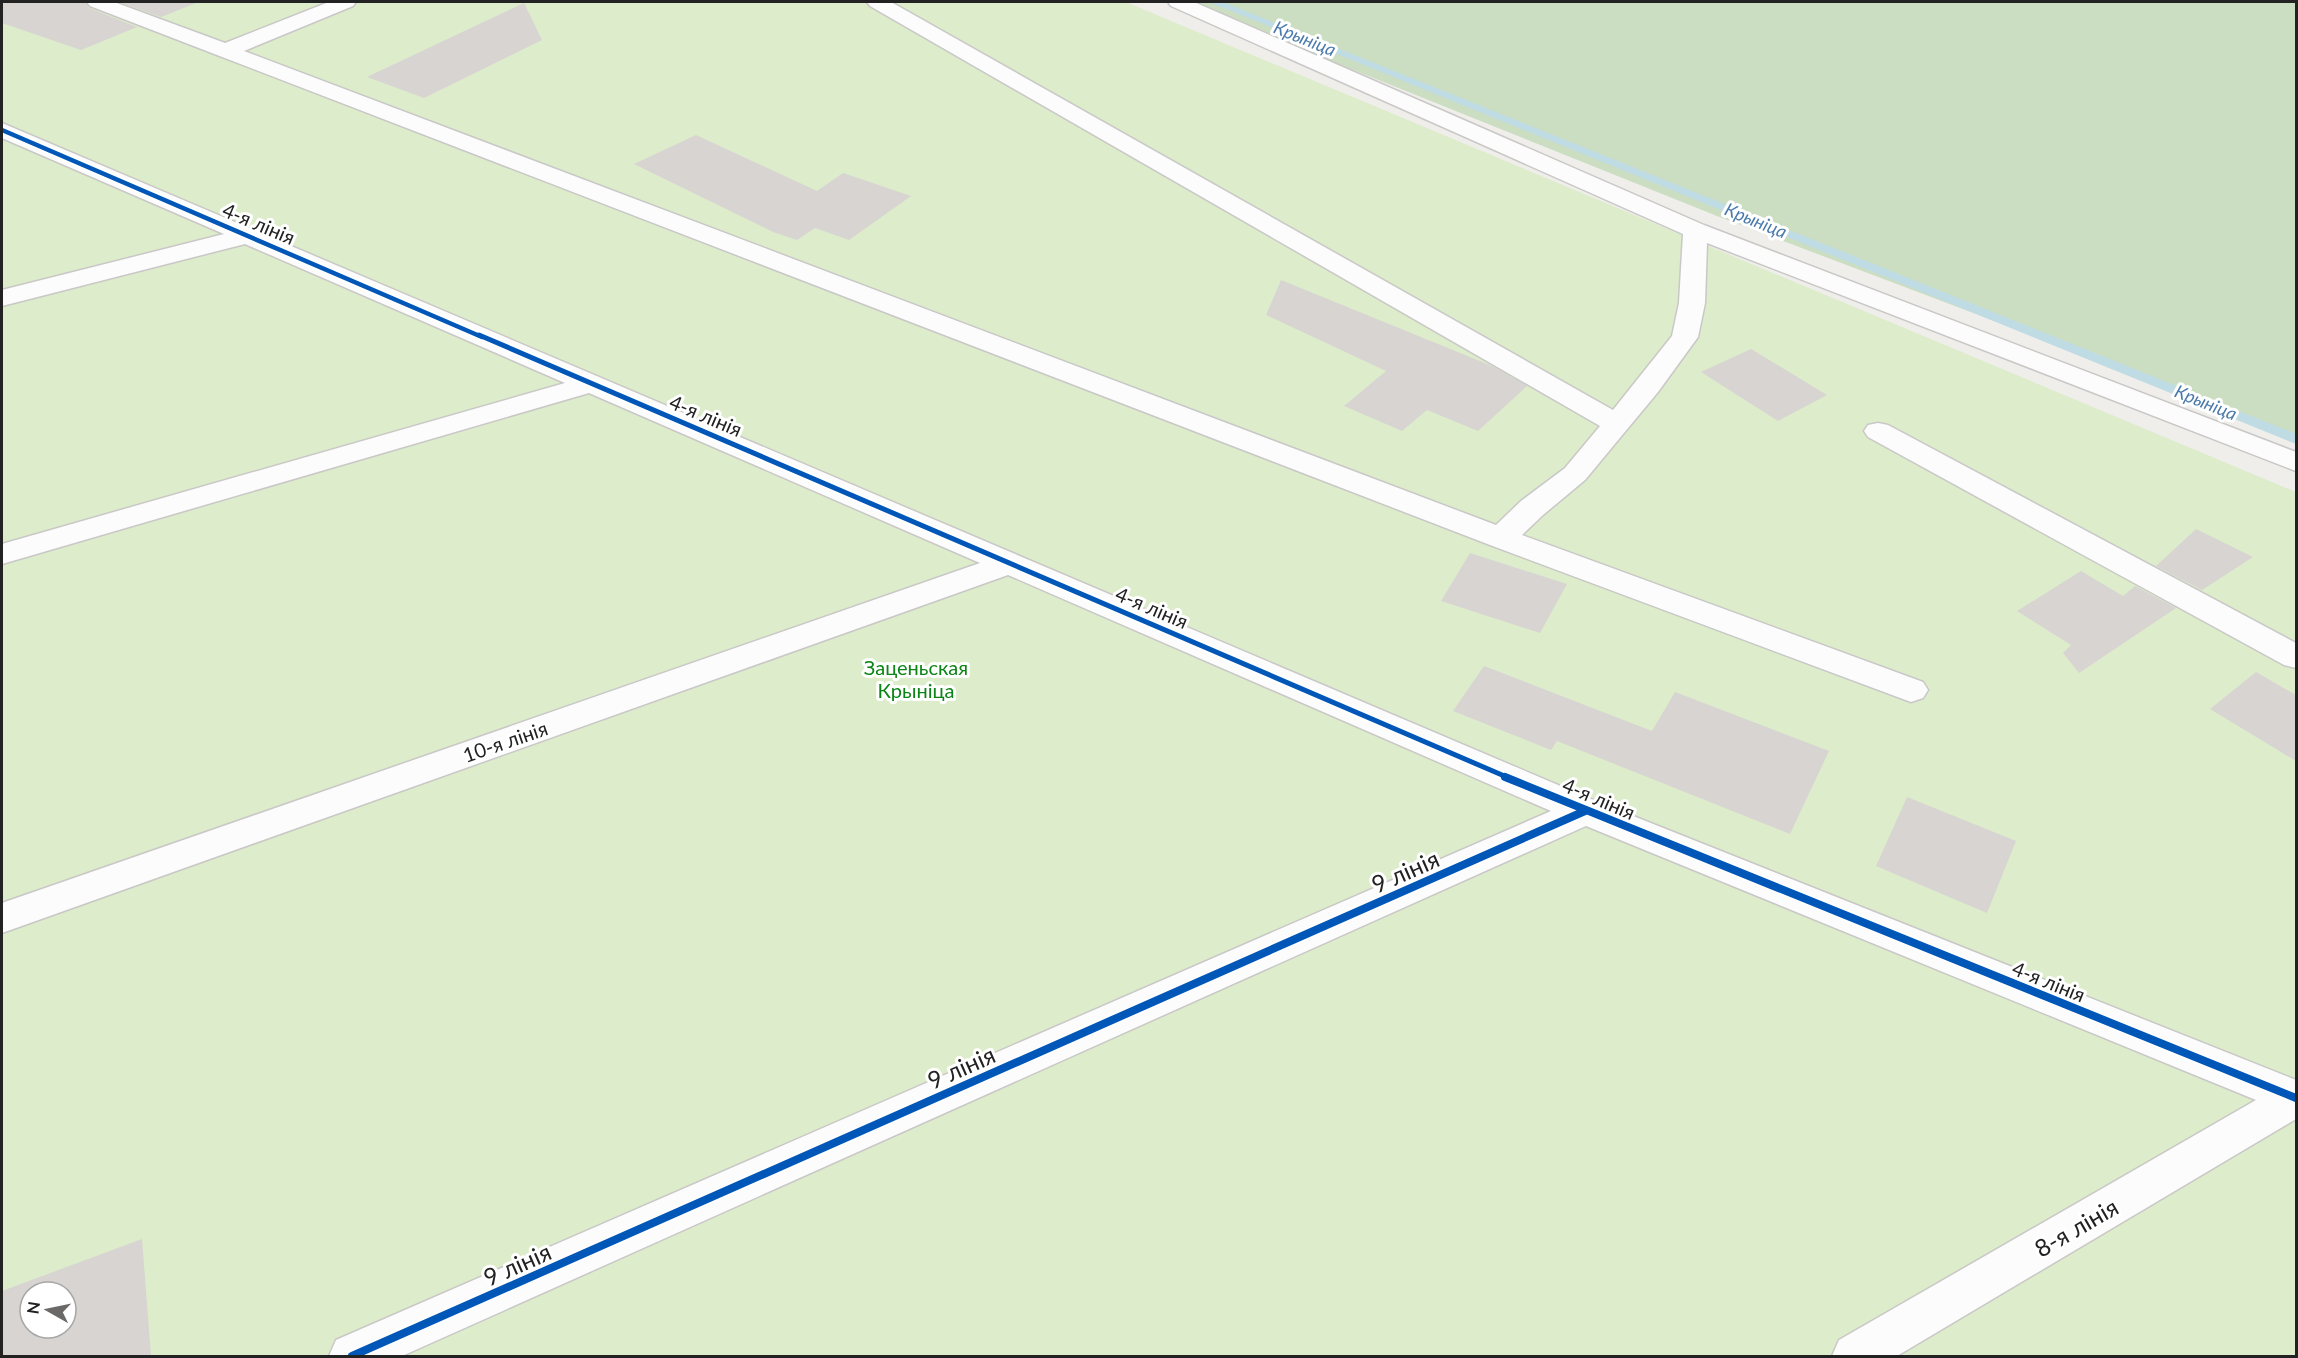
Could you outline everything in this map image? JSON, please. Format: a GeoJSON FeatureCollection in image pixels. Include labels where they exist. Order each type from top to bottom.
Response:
{"type":"FeatureCollection","features":[{"type":"Feature","properties":{"kind":"street"},"geometry":{"type":"LineString","coordinates":[[97,2],[1501,538],[1911,690]]}},
{"type":"Feature","properties":{"kind":"street"},"geometry":{"type":"LineString","coordinates":[[224,51],[346,2]]}},
{"type":"Feature","properties":{"kind":"street"},"geometry":{"type":"LineString","coordinates":[[878,2],[1615,423]]}},
{"type":"Feature","properties":{"kind":"street"},"geometry":{"type":"LineString","coordinates":[[1178,2],[1695,230],[2296,462]]}},
{"type":"Feature","properties":{"kind":"street","name":"4-я лінія"},"geometry":{"type":"LineString","coordinates":[[2,129],[1585,811],[2296,1098]]}},
{"type":"Feature","properties":{"kind":"street"},"geometry":{"type":"LineString","coordinates":[[1501,538],[1532,508],[1575,474],[1648,386],[1685,337],[1692,303],[1695,230]]}},
{"type":"Feature","properties":{"kind":"street"},"geometry":{"type":"LineString","coordinates":[[2,298],[247,236]]}},
{"type":"Feature","properties":{"kind":"street"},"geometry":{"type":"LineString","coordinates":[[2,554],[591,384]]}},
{"type":"Feature","properties":{"kind":"street"},"geometry":{"type":"LineString","coordinates":[[1878,431],[2296,657]]}},
{"type":"Feature","properties":{"kind":"street","name":"10-я лінія"},"geometry":{"type":"LineString","coordinates":[[2,918],[1009,564]]}},
{"type":"Feature","properties":{"kind":"street","name":"9 лінія"},"geometry":{"type":"LineString","coordinates":[[352,1356],[1585,811]]}},
{"type":"Feature","properties":{"kind":"street","name":"8-я лінія"},"geometry":{"type":"LineString","coordinates":[[1855,1356],[2296,1098]]}},
{"type":"Feature","properties":{"kind":"green space","name":"Заценьская Крыніца"},"geometry":{"type":"Polygon","coordinates":[[[2,2],[1126,2],[2296,492],[2296,1356],[2,1356],[2,2]]]}},
{"type":"Feature","properties":{"kind":"green space"},"geometry":{"type":"Polygon","coordinates":[[[1184,2],[2296,2],[2296,435],[1717,216],[1184,2]]]}},
{"type":"Feature","properties":{"kind":"building"},"geometry":{"type":"Polygon","coordinates":[[[2,2],[85,2],[89,8],[137,27],[81,50],[2,23],[2,2]]]}},
{"type":"Feature","properties":{"kind":"building"},"geometry":{"type":"Polygon","coordinates":[[[119,2],[195,2],[196,3],[161,17],[119,2]]]}},
{"type":"Feature","properties":{"kind":"building"},"geometry":{"type":"Polygon","coordinates":[[[524,3],[542,40],[424,98],[367,77],[524,3]]]}},
{"type":"Feature","properties":{"kind":"building"},"geometry":{"type":"Polygon","coordinates":[[[696,135],[817,191],[843,173],[911,196],[849,240],[815,228],[797,240],[773,232],[634,164],[696,135]]]}},
{"type":"Feature","properties":{"kind":"building"},"geometry":{"type":"Polygon","coordinates":[[[1281,280],[1492,366],[1527,386],[1478,431],[1427,410],[1402,431],[1344,406],[1386,371],[1266,315],[1281,280]]]}},
{"type":"Feature","properties":{"kind":"building"},"geometry":{"type":"Polygon","coordinates":[[[1751,349],[1827,395],[1778,421],[1701,372],[1751,349]]]}},
{"type":"Feature","properties":{"kind":"building"},"geometry":{"type":"Polygon","coordinates":[[[2196,529],[2253,557],[2202,590],[2156,566],[2196,529]]]}},
{"type":"Feature","properties":{"kind":"building"},"geometry":{"type":"Polygon","coordinates":[[[1470,553],[1567,584],[1540,633],[1441,601],[1470,553]]]}},
{"type":"Feature","properties":{"kind":"building"},"geometry":{"type":"Polygon","coordinates":[[[2081,571],[2123,596],[2135,586],[2176,608],[2079,673],[2063,653],[2071,645],[2017,611],[2081,571]]]}},
{"type":"Feature","properties":{"kind":"building"},"geometry":{"type":"Polygon","coordinates":[[[1484,666],[1652,731],[1675,692],[1829,751],[1790,834],[1557,741],[1551,750],[1453,711],[1484,666]]]}},
{"type":"Feature","properties":{"kind":"building"},"geometry":{"type":"Polygon","coordinates":[[[2256,672],[2296,695],[2296,761],[2210,709],[2256,672]]]}},
{"type":"Feature","properties":{"kind":"building"},"geometry":{"type":"Polygon","coordinates":[[[1907,797],[2016,841],[1987,913],[1876,866],[1907,797]]]}},
{"type":"Feature","properties":{"kind":"building"},"geometry":{"type":"Polygon","coordinates":[[[142,1239],[151,1356],[2,1356],[2,1291],[18,1285],[18,1340],[78,1340],[78,1280],[32,1280],[142,1239]]]}},
{"type":"Feature","properties":{"kind":"waterway","name":"Крыніца"},"geometry":{"type":"LineString","coordinates":[[1215,2],[2296,439]]}},
{"type":"Feature","properties":{"kind":"cycle path"},"geometry":{"type":"LineString","coordinates":[[2,130],[1585,811],[2296,1098]]}},
{"type":"Feature","properties":{"kind":"cycle path"},"geometry":{"type":"LineString","coordinates":[[352,1356],[1585,811]]}}]}
